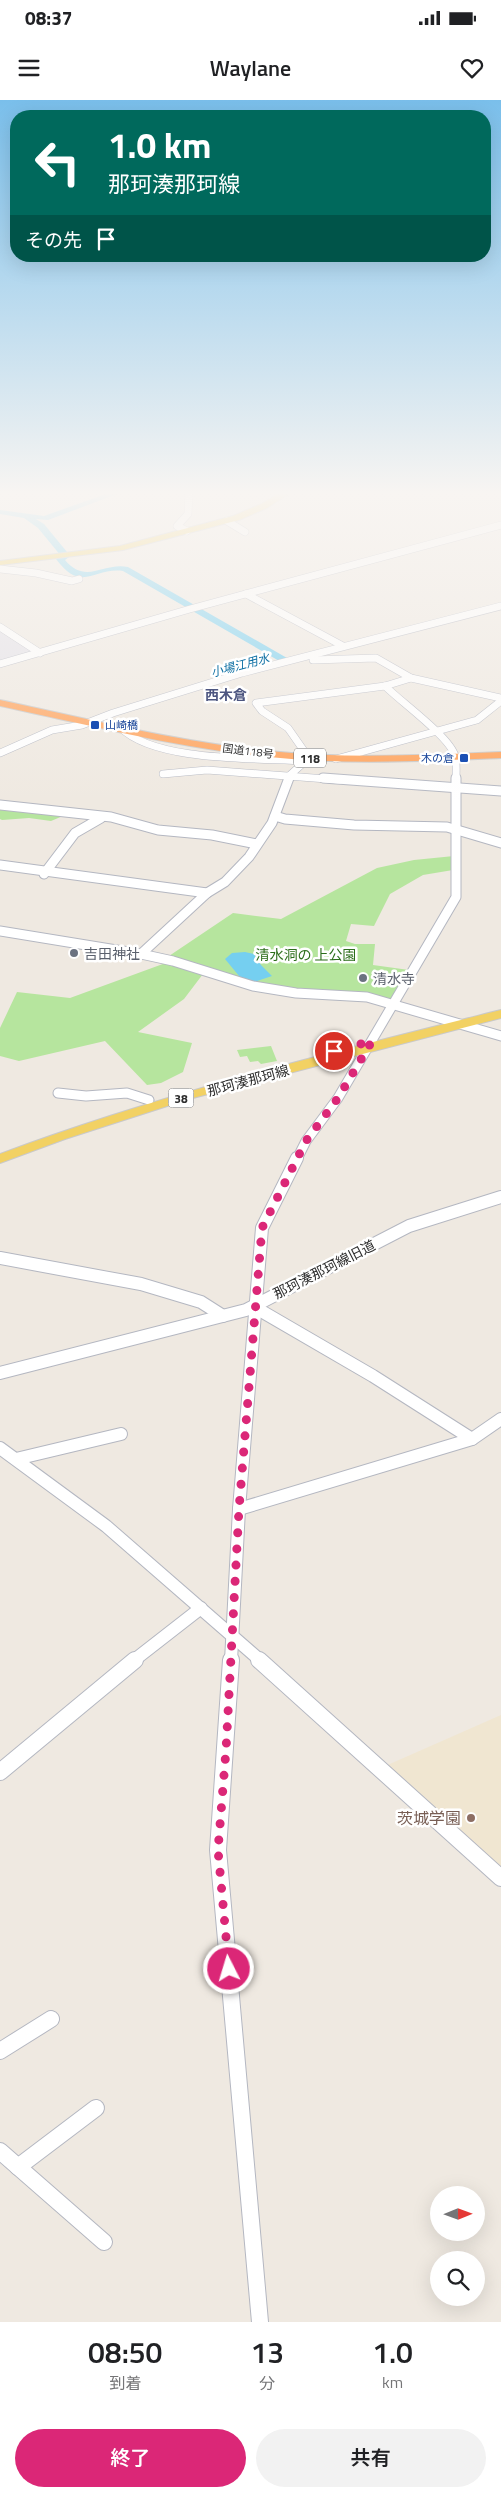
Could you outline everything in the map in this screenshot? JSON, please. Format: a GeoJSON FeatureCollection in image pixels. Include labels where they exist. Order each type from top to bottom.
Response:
{"type":"FeatureCollection","features":[{"type":"Feature","properties":{"kind":"highway","name":"国道118号"},"geometry":{"type":"LineString","coordinates":[[0,703],[207,746],[307,759],[501,755]]}},
{"type":"Feature","properties":{"kind":"main road","name":"那珂湊那珂線"},"geometry":{"type":"LineString","coordinates":[[455,1023],[501,1008]]}},
{"type":"Feature","properties":{"kind":"main road","name":"那珂湊那珂線"},"geometry":{"type":"LineString","coordinates":[[0,1153],[60,1129],[150,1100],[455,1023],[501,1014]]}},
{"type":"Feature","properties":{"kind":"main road","name":"那珂湊那珂線"},"geometry":{"type":"LineString","coordinates":[[0,1159],[76,1130],[150,1106],[370,1045]]}},
{"type":"Feature","properties":{"kind":"street"},"geometry":{"type":"LineString","coordinates":[[0,664],[244,595]]}},
{"type":"Feature","properties":{"kind":"street"},"geometry":{"type":"LineString","coordinates":[[247,595],[343,646]]}},
{"type":"Feature","properties":{"kind":"street"},"geometry":{"type":"LineString","coordinates":[[0,753],[52,730],[82,725],[166,696],[303,659],[343,646],[501,606]]}},
{"type":"Feature","properties":{"kind":"street"},"geometry":{"type":"LineString","coordinates":[[0,627],[40,653]]}},
{"type":"Feature","properties":{"kind":"street"},"geometry":{"type":"LineString","coordinates":[[303,659],[376,658],[411,678],[501,700]]}},
{"type":"Feature","properties":{"kind":"street"},"geometry":{"type":"LineString","coordinates":[[141,954],[208,893],[225,882],[249,858],[275,816],[290,775],[307,759],[288,728],[262,711],[256,703],[385,686],[411,678]]}},
{"type":"Feature","properties":{"kind":"street"},"geometry":{"type":"LineString","coordinates":[[260,2322],[218,1850],[226,1750],[239,1509],[262,1228],[306,1141],[338,1098],[456,897],[455,828],[457,788],[455,756],[451,747],[438,732],[404,705],[385,686]]}},
{"type":"Feature","properties":{"kind":"street"},"geometry":{"type":"LineString","coordinates":[[336,759],[438,732],[482,718],[501,700]]}},
{"type":"Feature","properties":{"kind":"street"},"geometry":{"type":"LineString","coordinates":[[163,774],[207,770],[501,791]]}},
{"type":"Feature","properties":{"kind":"street"},"geometry":{"type":"LineString","coordinates":[[0,805],[105,817],[158,830],[212,835],[257,844]]}},
{"type":"Feature","properties":{"kind":"street"},"geometry":{"type":"LineString","coordinates":[[275,816],[285,819],[354,825],[455,828],[501,843]]}},
{"type":"Feature","properties":{"kind":"street"},"geometry":{"type":"LineString","coordinates":[[44,873],[62,845],[85,825],[105,817]]}},
{"type":"Feature","properties":{"kind":"street"},"geometry":{"type":"LineString","coordinates":[[0,865],[44,873],[208,893]]}},
{"type":"Feature","properties":{"kind":"street"},"geometry":{"type":"LineString","coordinates":[[0,931],[141,954],[173,961],[253,986],[296,993],[367,997],[501,1036]]}},
{"type":"Feature","properties":{"kind":"street"},"geometry":{"type":"LineString","coordinates":[[58,1093],[85,1096],[134,1094],[143,1095],[150,1100]]}},
{"type":"Feature","properties":{"kind":"street","name":"那珂湊那珂線旧道"},"geometry":{"type":"LineString","coordinates":[[0,1373],[246,1310],[409,1226],[501,1197]]}},
{"type":"Feature","properties":{"kind":"street"},"geometry":{"type":"LineString","coordinates":[[0,1258],[141,1284],[201,1302],[223,1316]]}},
{"type":"Feature","properties":{"kind":"street"},"geometry":{"type":"LineString","coordinates":[[256,1306],[374,1376],[472,1439]]}},
{"type":"Feature","properties":{"kind":"street"},"geometry":{"type":"LineString","coordinates":[[239,1509],[472,1439],[501,1419]]}},
{"type":"Feature","properties":{"kind":"street"},"geometry":{"type":"LineString","coordinates":[[16,1459],[121,1434]]}},
{"type":"Feature","properties":{"kind":"street"},"geometry":{"type":"LineString","coordinates":[[0,1448],[106,1526],[231,1634],[501,1878]]}},
{"type":"Feature","properties":{"kind":"street"},"geometry":{"type":"LineString","coordinates":[[0,1772],[105,1683],[201,1608]]}},
{"type":"Feature","properties":{"kind":"street"},"geometry":{"type":"LineString","coordinates":[[0,2051],[51,2018]]}},
{"type":"Feature","properties":{"kind":"street"},"geometry":{"type":"LineString","coordinates":[[18,2167],[96,2108]]}},
{"type":"Feature","properties":{"kind":"street"},"geometry":{"type":"LineString","coordinates":[[0,2151],[104,2242]]}},
{"type":"Feature","properties":{"kind":"shaded area"},"geometry":{"type":"Polygon","coordinates":[[[0,628],[37,652],[0,661],[0,628]]]}},
{"type":"Feature","properties":{"kind":"shaded area","name":"茨城学園"},"geometry":{"type":"Polygon","coordinates":[[[501,1715],[501,1870],[383,1767],[501,1715]]]}},
{"type":"Feature","properties":{"kind":"green space"},"geometry":{"type":"Polygon","coordinates":[[[0,806],[70,813],[51,821],[29,818],[2,820],[0,819],[0,806]]]}},
{"type":"Feature","properties":{"kind":"green space","name":"清水洞の 上公園"},"geometry":{"type":"Polygon","coordinates":[[[454,856],[453,870],[423,875],[390,894],[374,926],[351,924],[346,941],[355,944],[375,944],[373,965],[409,970],[390,1001],[303,995],[206,970],[184,999],[138,1032],[192,1043],[183,1072],[161,1083],[147,1085],[105,1041],[19,1061],[0,1056],[0,1028],[17,992],[70,998],[171,961],[166,958],[233,913],[281,919],[377,868],[414,860],[454,856]]]}},
{"type":"Feature","properties":{"kind":"green space"},"geometry":{"type":"Polygon","coordinates":[[[271,1046],[277,1061],[261,1064],[258,1061],[250,1062],[247,1056],[240,1057],[237,1050],[271,1046]]]}},
{"type":"Feature","properties":{"kind":"water"},"geometry":{"type":"Polygon","coordinates":[[[245,952],[254,954],[261,965],[272,976],[254,982],[244,982],[225,959],[232,953],[245,952]]]}},
{"type":"Feature","properties":{"kind":"waterway"},"geometry":{"type":"LineString","coordinates":[[170,595],[191,607]]}},
{"type":"Feature","properties":{"kind":"waterway","name":"小場江用水"},"geometry":{"type":"LineString","coordinates":[[194,609],[284,660]]}},
{"type":"Feature","properties":{"kind":"place","name":"山崎橋"},"geometry":{"type":"Point","coordinates":[95,725]}},
{"type":"Feature","properties":{"kind":"place","name":"木の倉"},"geometry":{"type":"Point","coordinates":[464,758]}},
{"type":"Feature","properties":{"kind":"place","name":"吉田神社"},"geometry":{"type":"Point","coordinates":[74,953]}},
{"type":"Feature","properties":{"kind":"place","name":"清水寺"},"geometry":{"type":"Point","coordinates":[363,978]}},
{"type":"Feature","properties":{"kind":"place","name":"茨城学園"},"geometry":{"type":"Point","coordinates":[471,1818]}},
{"type":"Feature","properties":{"kind":"district","name":"西木倉"},"geometry":{"type":"Point","coordinates":[226,694]}},
{"type":"Feature","properties":{"kind":"route"},"geometry":{"type":"LineString","coordinates":[[229,1969],[218,1850],[226,1750],[239,1509],[262,1228],[306,1141],[338,1098],[372,1041],[334,1051]]}}]}
